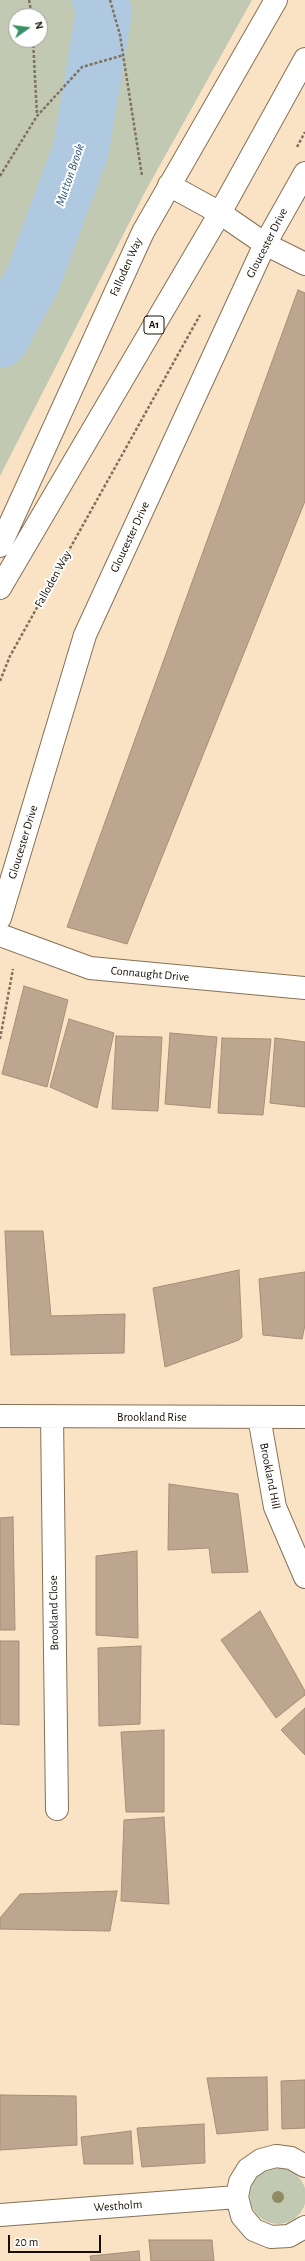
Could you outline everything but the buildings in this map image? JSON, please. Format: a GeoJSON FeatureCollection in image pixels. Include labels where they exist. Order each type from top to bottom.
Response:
{"type":"FeatureCollection","features":[{"type":"Feature","properties":{"kind":"main road","name":"Falloden Way"},"geometry":{"type":"LineString","coordinates":[[0,546],[142,232],[276,0]]}},
{"type":"Feature","properties":{"kind":"main road","name":"A1"},"geometry":{"type":"LineString","coordinates":[[0,588],[220,213],[305,60]]}},
{"type":"Feature","properties":{"kind":"main road","name":"Gloucester Drive"},"geometry":{"type":"LineString","coordinates":[[0,918],[85,634],[264,244],[305,173]]}},
{"type":"Feature","properties":{"kind":"main road"},"geometry":{"type":"LineString","coordinates":[[169,185],[220,213],[264,244],[305,264]]}},
{"type":"Feature","properties":{"kind":"main road","name":"Connaught Drive"},"geometry":{"type":"LineString","coordinates":[[9,938],[90,968],[305,988]]}},
{"type":"Feature","properties":{"kind":"main road","name":"Brookland Rise"},"geometry":{"type":"LineString","coordinates":[[0,1416],[305,1417]]}},
{"type":"Feature","properties":{"kind":"main road","name":"Brookland Close"},"geometry":{"type":"LineString","coordinates":[[52,1416],[57,1809]]}},
{"type":"Feature","properties":{"kind":"main road","name":"Brookland Hill"},"geometry":{"type":"LineString","coordinates":[[259,1417],[275,1507],[305,1577]]}},
{"type":"Feature","properties":{"kind":"main road"},"geometry":{"type":"LineString","coordinates":[[305,2166],[291,2158],[284,2157],[276,2156],[261,2160],[248,2169],[240,2182],[237,2197],[242,2216],[254,2230],[271,2236],[289,2236],[305,2227]]}},
{"type":"Feature","properties":{"kind":"main road","name":"Westholm"},"geometry":{"type":"LineString","coordinates":[[0,2215],[237,2197]]}},
{"type":"Feature","properties":{"kind":"path"},"geometry":{"type":"LineString","coordinates":[[110,0],[124,55],[143,183]]}},
{"type":"Feature","properties":{"kind":"path"},"geometry":{"type":"LineString","coordinates":[[33,48],[37,116]]}},
{"type":"Feature","properties":{"kind":"path"},"geometry":{"type":"LineString","coordinates":[[0,176],[37,116],[82,67],[108,58],[124,55]]}},
{"type":"Feature","properties":{"kind":"path","name":"Falloden Way"},"geometry":{"type":"LineString","coordinates":[[0,680],[10,656],[202,311]]}},
{"type":"Feature","properties":{"kind":"path"},"geometry":{"type":"LineString","coordinates":[[0,1039],[9,938]]}},
{"type":"Feature","properties":{"kind":"green space"},"geometry":{"type":"Polygon","coordinates":[[[0,0],[252,0],[145,192],[0,476],[0,0]]]}},
{"type":"Feature","properties":{"kind":"green space"},"geometry":{"type":"Polygon","coordinates":[[[272,2168],[284,2168],[294,2172],[302,2180],[306,2190],[306,2202],[302,2212],[294,2220],[284,2224],[272,2224],[262,2220],[254,2212],[250,2202],[250,2190],[254,2180],[262,2172],[272,2168]]]}},
{"type":"Feature","properties":{"kind":"waterway","name":"Mutton Brook"},"geometry":{"type":"LineString","coordinates":[[0,340],[33,279],[81,149],[104,12],[100,0]]}}]}
